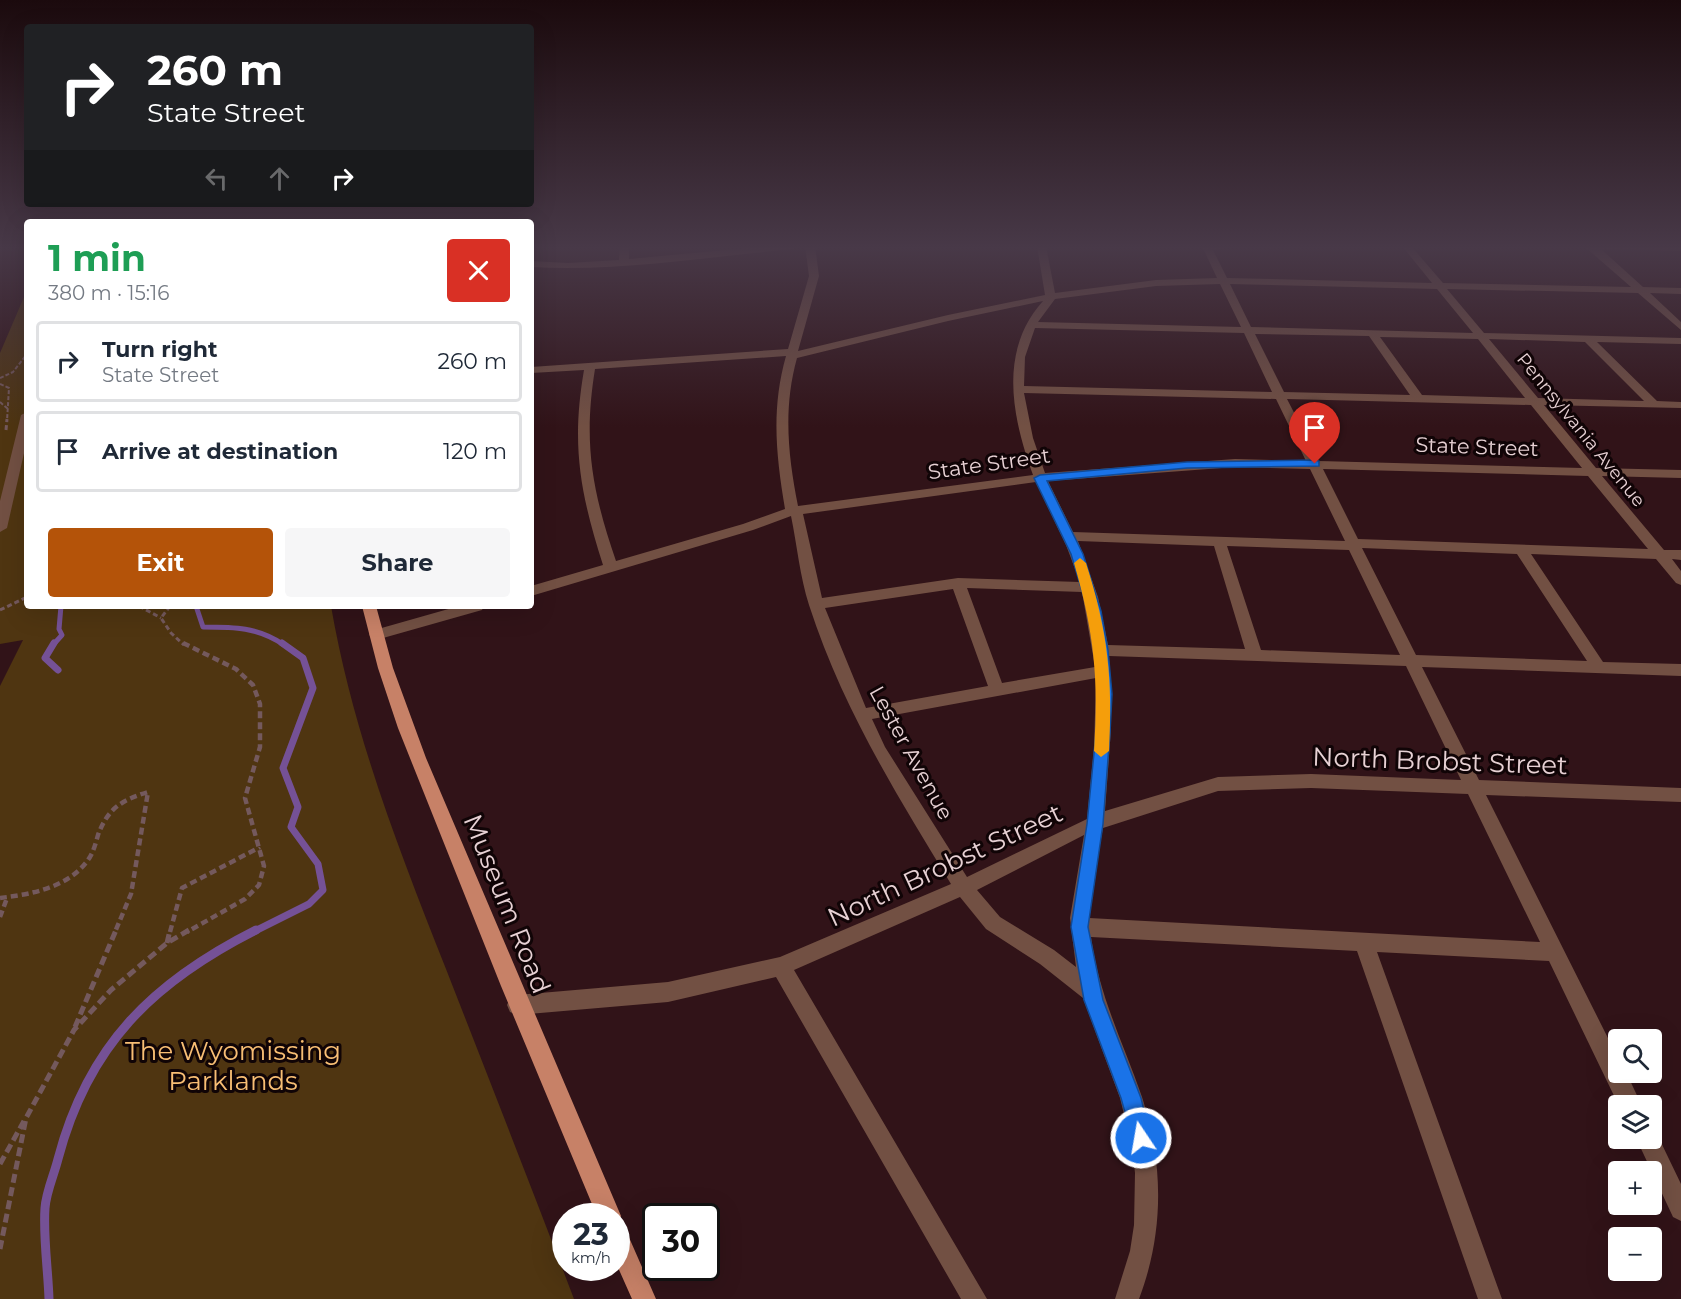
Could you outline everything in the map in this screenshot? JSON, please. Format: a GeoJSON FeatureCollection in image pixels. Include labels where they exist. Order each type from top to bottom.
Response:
{"type":"FeatureCollection","features":[{"type":"Feature","properties":{"kind":"main road","name":"Museum Road"},"geometry":{"type":"LineString","coordinates":[[370,609],[376,635],[429,784],[517,1005],[603,1203]]}},
{"type":"Feature","properties":{"kind":"main road"},"geometry":{"type":"LineString","coordinates":[[630,1266],[644,1299]]}},
{"type":"Feature","properties":{"kind":"street","name":"Lester Avenue"},"geometry":{"type":"LineString","coordinates":[[806,307],[785,380],[781,420],[784,468],[816,603],[860,715],[879,751],[963,887],[993,923],[1047,957],[1092,992]]}},
{"type":"Feature","properties":{"kind":"street"},"geometry":{"type":"LineString","coordinates":[[534,370],[794,354],[999,307]]}},
{"type":"Feature","properties":{"kind":"street"},"geometry":{"type":"LineString","coordinates":[[1045,307],[1031,325],[1021,350],[1018,389],[1022,416],[1040,478],[1068,536],[1088,587],[1102,650],[1103,733],[1095,824],[1080,927],[1092,992],[1135,1109],[1147,1174],[1147,1214],[1142,1251],[1127,1299]]}},
{"type":"Feature","properties":{"kind":"street"},"geometry":{"type":"LineString","coordinates":[[1238,307],[1625,1095]]}},
{"type":"Feature","properties":{"kind":"street","name":"Pennsylvania Avenue"},"geometry":{"type":"LineString","coordinates":[[1456,307],[1681,580]]}},
{"type":"Feature","properties":{"kind":"street"},"geometry":{"type":"LineString","coordinates":[[1659,307],[1681,327]]}},
{"type":"Feature","properties":{"kind":"street"},"geometry":{"type":"LineString","coordinates":[[1031,325],[1681,341]]}},
{"type":"Feature","properties":{"kind":"street"},"geometry":{"type":"LineString","coordinates":[[1372,333],[1418,398]]}},
{"type":"Feature","properties":{"kind":"street"},"geometry":{"type":"LineString","coordinates":[[1588,339],[1654,404]]}},
{"type":"Feature","properties":{"kind":"street"},"geometry":{"type":"LineString","coordinates":[[590,366],[582,426],[582,460],[591,512],[611,568]]}},
{"type":"Feature","properties":{"kind":"street"},"geometry":{"type":"LineString","coordinates":[[1018,389],[1681,405]]}},
{"type":"Feature","properties":{"kind":"street"},"geometry":{"type":"LineString","coordinates":[[0,528],[24,428]]}},
{"type":"Feature","properties":{"kind":"street","name":"State Street"},"geometry":{"type":"LineString","coordinates":[[534,590],[748,527],[794,511],[1040,478],[1187,465],[1315,464],[1681,474]]}},
{"type":"Feature","properties":{"kind":"street"},"geometry":{"type":"LineString","coordinates":[[1068,536],[1681,555]]}},
{"type":"Feature","properties":{"kind":"street"},"geometry":{"type":"LineString","coordinates":[[1219,542],[1254,656]]}},
{"type":"Feature","properties":{"kind":"street"},"geometry":{"type":"LineString","coordinates":[[1521,549],[1599,667]]}},
{"type":"Feature","properties":{"kind":"street"},"geometry":{"type":"LineString","coordinates":[[816,603],[958,583],[1088,587]]}},
{"type":"Feature","properties":{"kind":"street"},"geometry":{"type":"LineString","coordinates":[[958,583],[997,690]]}},
{"type":"Feature","properties":{"kind":"street"},"geometry":{"type":"LineString","coordinates":[[376,635],[467,609]]}},
{"type":"Feature","properties":{"kind":"street"},"geometry":{"type":"LineString","coordinates":[[1102,650],[1414,663],[1681,670]]}},
{"type":"Feature","properties":{"kind":"street"},"geometry":{"type":"LineString","coordinates":[[860,715],[1103,670]]}},
{"type":"Feature","properties":{"kind":"street","name":"North Brobst Street"},"geometry":{"type":"LineString","coordinates":[[517,1005],[668,992],[781,966],[963,887],[1123,812],[1218,784],[1311,781],[1681,795]]}},
{"type":"Feature","properties":{"kind":"street"},"geometry":{"type":"LineString","coordinates":[[1080,927],[1556,952]]}},
{"type":"Feature","properties":{"kind":"street"},"geometry":{"type":"LineString","coordinates":[[1363,941],[1490,1299]]}},
{"type":"Feature","properties":{"kind":"street"},"geometry":{"type":"LineString","coordinates":[[781,966],[975,1299]]}},
{"type":"Feature","properties":{"kind":"street"},"geometry":{"type":"LineString","coordinates":[[1652,1149],[1681,1209]]}},
{"type":"Feature","properties":{"kind":"path"},"geometry":{"type":"LineString","coordinates":[[0,378],[13,372],[24,358]]}},
{"type":"Feature","properties":{"kind":"path"},"geometry":{"type":"LineString","coordinates":[[0,384],[9,388],[9,410],[0,402]]}},
{"type":"Feature","properties":{"kind":"path"},"geometry":{"type":"LineString","coordinates":[[0,610],[24,598]]}},
{"type":"Feature","properties":{"kind":"path"},"geometry":{"type":"LineString","coordinates":[[74,1030],[111,990],[167,943],[245,899],[259,885],[264,866],[245,798],[260,747],[260,704],[253,685],[236,669],[188,648],[171,633],[161,618],[144,609]]}},
{"type":"Feature","properties":{"kind":"path"},"geometry":{"type":"LineString","coordinates":[[161,618],[168,609]]}},
{"type":"Feature","properties":{"kind":"path"},"geometry":{"type":"LineString","coordinates":[[0,898],[41,890],[65,881],[88,861],[110,808],[124,798],[148,792],[131,894],[74,1030],[0,1164]]}},
{"type":"Feature","properties":{"kind":"path"},"geometry":{"type":"LineString","coordinates":[[167,943],[182,888],[260,847]]}},
{"type":"Feature","properties":{"kind":"path"},"geometry":{"type":"LineString","coordinates":[[0,917],[8,897]]}},
{"type":"Feature","properties":{"kind":"path"},"geometry":{"type":"LineString","coordinates":[[0,1249],[26,1118]]}},
{"type":"Feature","properties":{"kind":"green space","name":"The Wyomissing Parklands"},"geometry":{"type":"Polygon","coordinates":[[[20,307],[24,307],[24,609],[332,609],[352,700],[379,790],[428,924],[552,1242],[552,1281],[567,1281],[574,1299],[0,1299],[0,686],[23,640],[0,644],[0,353],[20,307]]]}},
{"type":"Feature","properties":{"kind":"waterway"},"geometry":{"type":"LineString","coordinates":[[53,645],[62,635],[59,629],[61,609]]}},
{"type":"Feature","properties":{"kind":"waterway"},"geometry":{"type":"LineString","coordinates":[[197,609],[203,627],[255,631],[284,645]]}},
{"type":"Feature","properties":{"kind":"waterway"},"geometry":{"type":"LineString","coordinates":[[54,643],[45,658],[58,670]]}},
{"type":"Feature","properties":{"kind":"waterway"},"geometry":{"type":"LineString","coordinates":[[253,932],[309,904],[323,890],[318,864],[291,827],[298,807],[283,768],[313,688],[303,658],[282,643]]}},
{"type":"Feature","properties":{"kind":"waterway"},"geometry":{"type":"LineString","coordinates":[[49,1299],[45,1230],[48,1190],[71,1119],[87,1082],[107,1050],[130,1021],[156,995],[219,950],[256,930]]}},
{"type":"Feature","properties":{"kind":"slow traffic"},"geometry":{"type":"LineString","coordinates":[[1080,563],[1095,611],[1102,650],[1105,694],[1101,751]]}},
{"type":"Feature","properties":{"kind":"route"},"geometry":{"type":"LineString","coordinates":[[1141,1138],[1131,1098],[1094,1000],[1079,920],[1095,824],[1103,733],[1105,694],[1102,650],[1095,611],[1077,554],[1040,478],[1187,465],[1315,464]]}}]}
